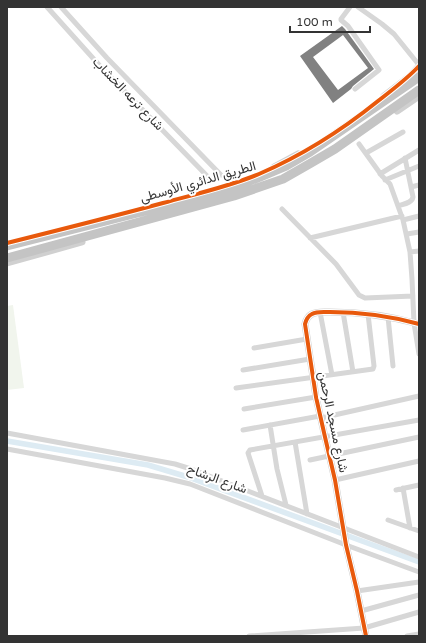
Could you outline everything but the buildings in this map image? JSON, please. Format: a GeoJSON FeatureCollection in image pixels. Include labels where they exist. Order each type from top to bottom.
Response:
{"type":"FeatureCollection","features":[{"type":"Feature","properties":{"kind":"highway","name":"الطريق الدائري الأوسطى"},"geometry":{"type":"LineString","coordinates":[[7,244],[185,201],[260,178],[286,166],[310,152],[414,77]]}},
{"type":"Feature","properties":{"kind":"highway","name":"الطريق الدائري الأوسطى"},"geometry":{"type":"LineString","coordinates":[[7,258],[234,196],[283,179],[335,149],[419,89]]}},
{"type":"Feature","properties":{"kind":"street","name":"شارع ترعه الخشاب"},"geometry":{"type":"LineString","coordinates":[[47,7],[100,66],[211,180]]}},
{"type":"Feature","properties":{"kind":"street","name":"شارع ترعه الخشاب"},"geometry":{"type":"LineString","coordinates":[[61,7],[107,58],[220,175]]}},
{"type":"Feature","properties":{"kind":"street"},"geometry":{"type":"LineString","coordinates":[[350,7],[341,20],[348,26],[379,70],[355,89]]}},
{"type":"Feature","properties":{"kind":"street"},"geometry":{"type":"LineString","coordinates":[[7,244],[229,184],[258,174],[288,160],[320,142],[414,77],[419,65],[394,34],[358,7]]}},
{"type":"Feature","properties":{"kind":"street"},"geometry":{"type":"LineString","coordinates":[[414,77],[419,89]]}},
{"type":"Feature","properties":{"kind":"street"},"geometry":{"type":"LineString","coordinates":[[7,263],[235,200],[265,190],[307,170],[349,144],[419,96]]}},
{"type":"Feature","properties":{"kind":"street"},"geometry":{"type":"LineString","coordinates":[[366,154],[403,132]]}},
{"type":"Feature","properties":{"kind":"street"},"geometry":{"type":"LineString","coordinates":[[359,144],[380,174],[392,187],[403,218],[410,252],[419,354]]}},
{"type":"Feature","properties":{"kind":"street"},"geometry":{"type":"LineString","coordinates":[[380,174],[419,150]]}},
{"type":"Feature","properties":{"kind":"street"},"geometry":{"type":"LineString","coordinates":[[398,206],[412,200],[416,196],[411,187],[405,158]]}},
{"type":"Feature","properties":{"kind":"street"},"geometry":{"type":"LineString","coordinates":[[288,160],[298,175]]}},
{"type":"Feature","properties":{"kind":"street"},"geometry":{"type":"LineString","coordinates":[[385,180],[419,166]]}},
{"type":"Feature","properties":{"kind":"street"},"geometry":{"type":"LineString","coordinates":[[411,187],[419,185]]}},
{"type":"Feature","properties":{"kind":"street"},"geometry":{"type":"LineString","coordinates":[[282,209],[336,264],[362,297],[413,296]]}},
{"type":"Feature","properties":{"kind":"street"},"geometry":{"type":"LineString","coordinates":[[310,238],[403,218],[419,216]]}},
{"type":"Feature","properties":{"kind":"street"},"geometry":{"type":"LineString","coordinates":[[108,217],[113,234]]}},
{"type":"Feature","properties":{"kind":"street"},"geometry":{"type":"LineString","coordinates":[[407,234],[419,232]]}},
{"type":"Feature","properties":{"kind":"street"},"geometry":{"type":"LineString","coordinates":[[410,252],[419,251]]}},
{"type":"Feature","properties":{"kind":"street"},"geometry":{"type":"LineString","coordinates":[[412,279],[419,278]]}},
{"type":"Feature","properties":{"kind":"street"},"geometry":{"type":"LineString","coordinates":[[332,375],[320,312],[368,314],[416,324]]}},
{"type":"Feature","properties":{"kind":"street","name":"شارع مسجد الرحمن"},"geometry":{"type":"LineString","coordinates":[[320,312],[312,314],[306,320],[305,324],[307,339],[316,397],[335,480],[346,545],[366,636]]}},
{"type":"Feature","properties":{"kind":"street"},"geometry":{"type":"LineString","coordinates":[[343,312],[353,372]]}},
{"type":"Feature","properties":{"kind":"street"},"geometry":{"type":"LineString","coordinates":[[236,388],[372,369],[374,367],[368,314]]}},
{"type":"Feature","properties":{"kind":"street"},"geometry":{"type":"LineString","coordinates":[[388,317],[393,366]]}},
{"type":"Feature","properties":{"kind":"street"},"geometry":{"type":"LineString","coordinates":[[254,348],[307,339]]}},
{"type":"Feature","properties":{"kind":"street"},"geometry":{"type":"LineString","coordinates":[[243,370],[310,359]]}},
{"type":"Feature","properties":{"kind":"street"},"geometry":{"type":"LineString","coordinates":[[243,430],[320,417],[419,396]]}},
{"type":"Feature","properties":{"kind":"street"},"geometry":{"type":"LineString","coordinates":[[244,409],[316,397]]}},
{"type":"Feature","properties":{"kind":"street"},"geometry":{"type":"LineString","coordinates":[[262,496],[248,452],[251,449],[419,420]]}},
{"type":"Feature","properties":{"kind":"street"},"geometry":{"type":"LineString","coordinates":[[270,425],[277,469],[286,505]]}},
{"type":"Feature","properties":{"kind":"street","name":"شارع الرشاح"},"geometry":{"type":"LineString","coordinates":[[7,433],[175,464],[207,474],[419,557]]}},
{"type":"Feature","properties":{"kind":"street"},"geometry":{"type":"LineString","coordinates":[[310,460],[419,437]]}},
{"type":"Feature","properties":{"kind":"street"},"geometry":{"type":"LineString","coordinates":[[294,442],[307,514]]}},
{"type":"Feature","properties":{"kind":"street","name":"شارع الرشاح"},"geometry":{"type":"LineString","coordinates":[[7,449],[190,484],[419,572]]}},
{"type":"Feature","properties":{"kind":"street"},"geometry":{"type":"LineString","coordinates":[[335,480],[419,461]]}},
{"type":"Feature","properties":{"kind":"street"},"geometry":{"type":"LineString","coordinates":[[396,490],[419,485]]}},
{"type":"Feature","properties":{"kind":"street"},"geometry":{"type":"LineString","coordinates":[[403,488],[410,528]]}},
{"type":"Feature","properties":{"kind":"street"},"geometry":{"type":"LineString","coordinates":[[388,520],[419,531]]}},
{"type":"Feature","properties":{"kind":"street"},"geometry":{"type":"LineString","coordinates":[[357,591],[419,582]]}},
{"type":"Feature","properties":{"kind":"street"},"geometry":{"type":"LineString","coordinates":[[361,611],[419,595]]}},
{"type":"Feature","properties":{"kind":"street"},"geometry":{"type":"LineString","coordinates":[[249,636],[324,633],[364,628],[419,612]]}},
{"type":"Feature","properties":{"kind":"street"},"geometry":{"type":"LineString","coordinates":[[407,636],[419,634]]}},
{"type":"Feature","properties":{"kind":"shaded area"},"geometry":{"type":"Polygon","coordinates":[[[13,305],[24,388],[7,390],[7,306],[13,305]]]}},
{"type":"Feature","properties":{"kind":"waterway"},"geometry":{"type":"LineString","coordinates":[[7,441],[148,465],[188,477],[419,562]]}},
{"type":"Feature","properties":{"kind":"cycle path"},"geometry":{"type":"LineString","coordinates":[[7,243],[211,190],[259,174],[306,151],[336,132],[394,89],[419,66]]}},
{"type":"Feature","properties":{"kind":"cycle path"},"geometry":{"type":"LineString","coordinates":[[366,636],[346,545],[335,480],[316,397],[305,324],[307,318],[316,312],[375,315],[419,324]]}}]}
